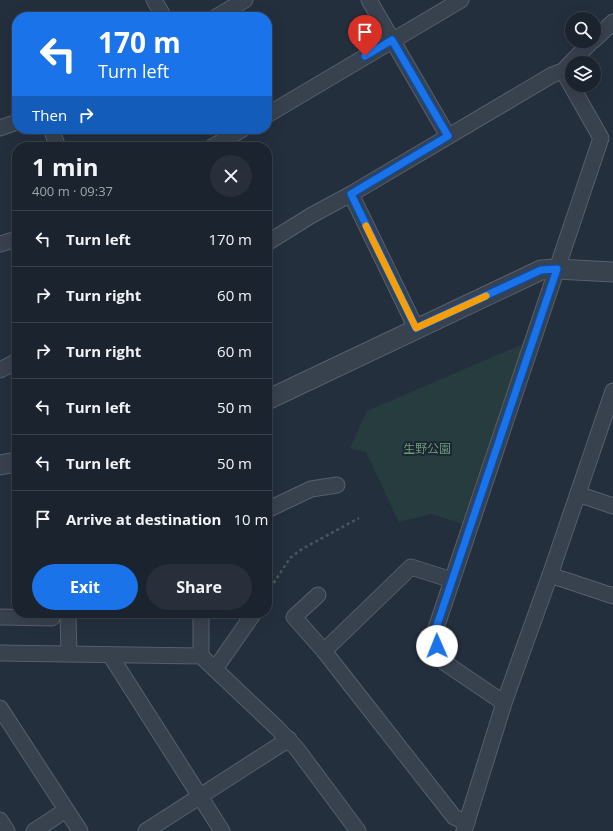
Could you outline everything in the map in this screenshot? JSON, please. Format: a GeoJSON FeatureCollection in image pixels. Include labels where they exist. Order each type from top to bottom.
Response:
{"type":"FeatureCollection","features":[{"type":"Feature","properties":{"kind":"street"},"geometry":{"type":"LineString","coordinates":[[154,0],[161,12]]}},
{"type":"Feature","properties":{"kind":"street"},"geometry":{"type":"LineString","coordinates":[[225,12],[245,0]]}},
{"type":"Feature","properties":{"kind":"street"},"geometry":{"type":"LineString","coordinates":[[369,0],[448,136]]}},
{"type":"Feature","properties":{"kind":"street"},"geometry":{"type":"LineString","coordinates":[[272,112],[461,0]]}},
{"type":"Feature","properties":{"kind":"street"},"geometry":{"type":"LineString","coordinates":[[601,33],[613,22]]}},
{"type":"Feature","properties":{"kind":"street"},"geometry":{"type":"LineString","coordinates":[[272,240],[552,75],[563,71],[585,48]]}},
{"type":"Feature","properties":{"kind":"street"},"geometry":{"type":"LineString","coordinates":[[504,703],[445,662],[437,646],[434,634],[601,138],[563,71]]}},
{"type":"Feature","properties":{"kind":"street"},"geometry":{"type":"LineString","coordinates":[[0,128],[12,124]]}},
{"type":"Feature","properties":{"kind":"street"},"geometry":{"type":"LineString","coordinates":[[221,142],[234,134]]}},
{"type":"Feature","properties":{"kind":"street"},"geometry":{"type":"LineString","coordinates":[[351,194],[416,328]]}},
{"type":"Feature","properties":{"kind":"street"},"geometry":{"type":"LineString","coordinates":[[0,244],[12,240]]}},
{"type":"Feature","properties":{"kind":"street"},"geometry":{"type":"LineString","coordinates":[[272,398],[541,270],[557,269],[613,272]]}},
{"type":"Feature","properties":{"kind":"street"},"geometry":{"type":"LineString","coordinates":[[0,370],[12,364]]}},
{"type":"Feature","properties":{"kind":"street"},"geometry":{"type":"LineString","coordinates":[[318,595],[294,617],[324,651],[454,817],[465,827],[504,703],[550,575],[613,391]]}},
{"type":"Feature","properties":{"kind":"street"},"geometry":{"type":"LineString","coordinates":[[0,465],[12,463]]}},
{"type":"Feature","properties":{"kind":"street"},"geometry":{"type":"LineString","coordinates":[[272,508],[311,489],[337,485]]}},
{"type":"Feature","properties":{"kind":"street"},"geometry":{"type":"LineString","coordinates":[[578,494],[613,506]]}},
{"type":"Feature","properties":{"kind":"street"},"geometry":{"type":"LineString","coordinates":[[324,651],[412,567],[452,580]]}},
{"type":"Feature","properties":{"kind":"street"},"geometry":{"type":"LineString","coordinates":[[550,575],[613,596]]}},
{"type":"Feature","properties":{"kind":"street"},"geometry":{"type":"LineString","coordinates":[[0,617],[12,617]]}},
{"type":"Feature","properties":{"kind":"street"},"geometry":{"type":"LineString","coordinates":[[68,618],[69,654]]}},
{"type":"Feature","properties":{"kind":"street"},"geometry":{"type":"LineString","coordinates":[[201,618],[201,656]]}},
{"type":"Feature","properties":{"kind":"street"},"geometry":{"type":"LineString","coordinates":[[215,669],[251,618]]}},
{"type":"Feature","properties":{"kind":"street"},"geometry":{"type":"LineString","coordinates":[[0,653],[201,656],[289,739],[358,831]]}},
{"type":"Feature","properties":{"kind":"street"},"geometry":{"type":"LineString","coordinates":[[110,655],[222,831]]}},
{"type":"Feature","properties":{"kind":"street"},"geometry":{"type":"LineString","coordinates":[[0,708],[80,831]]}},
{"type":"Feature","properties":{"kind":"street"},"geometry":{"type":"LineString","coordinates":[[146,831],[289,739]]}},
{"type":"Feature","properties":{"kind":"street"},"geometry":{"type":"LineString","coordinates":[[34,831],[66,810]]}},
{"type":"Feature","properties":{"kind":"street"},"geometry":{"type":"LineString","coordinates":[[0,820],[7,831]]}},
{"type":"Feature","properties":{"kind":"path"},"geometry":{"type":"LineString","coordinates":[[272,585],[290,558],[302,549],[359,518]]}},
{"type":"Feature","properties":{"kind":"green space","name":"生野公園"},"geometry":{"type":"Polygon","coordinates":[[[523,344],[462,524],[432,514],[399,522],[366,452],[350,448],[367,411],[523,344]]]}},
{"type":"Feature","properties":{"kind":"slow traffic"},"geometry":{"type":"LineString","coordinates":[[366,226],[416,328],[486,296]]}},
{"type":"Feature","properties":{"kind":"route"},"geometry":{"type":"LineString","coordinates":[[365,56],[392,40],[448,136],[351,194],[416,328],[541,270],[557,269],[434,634],[437,646]]}}]}
